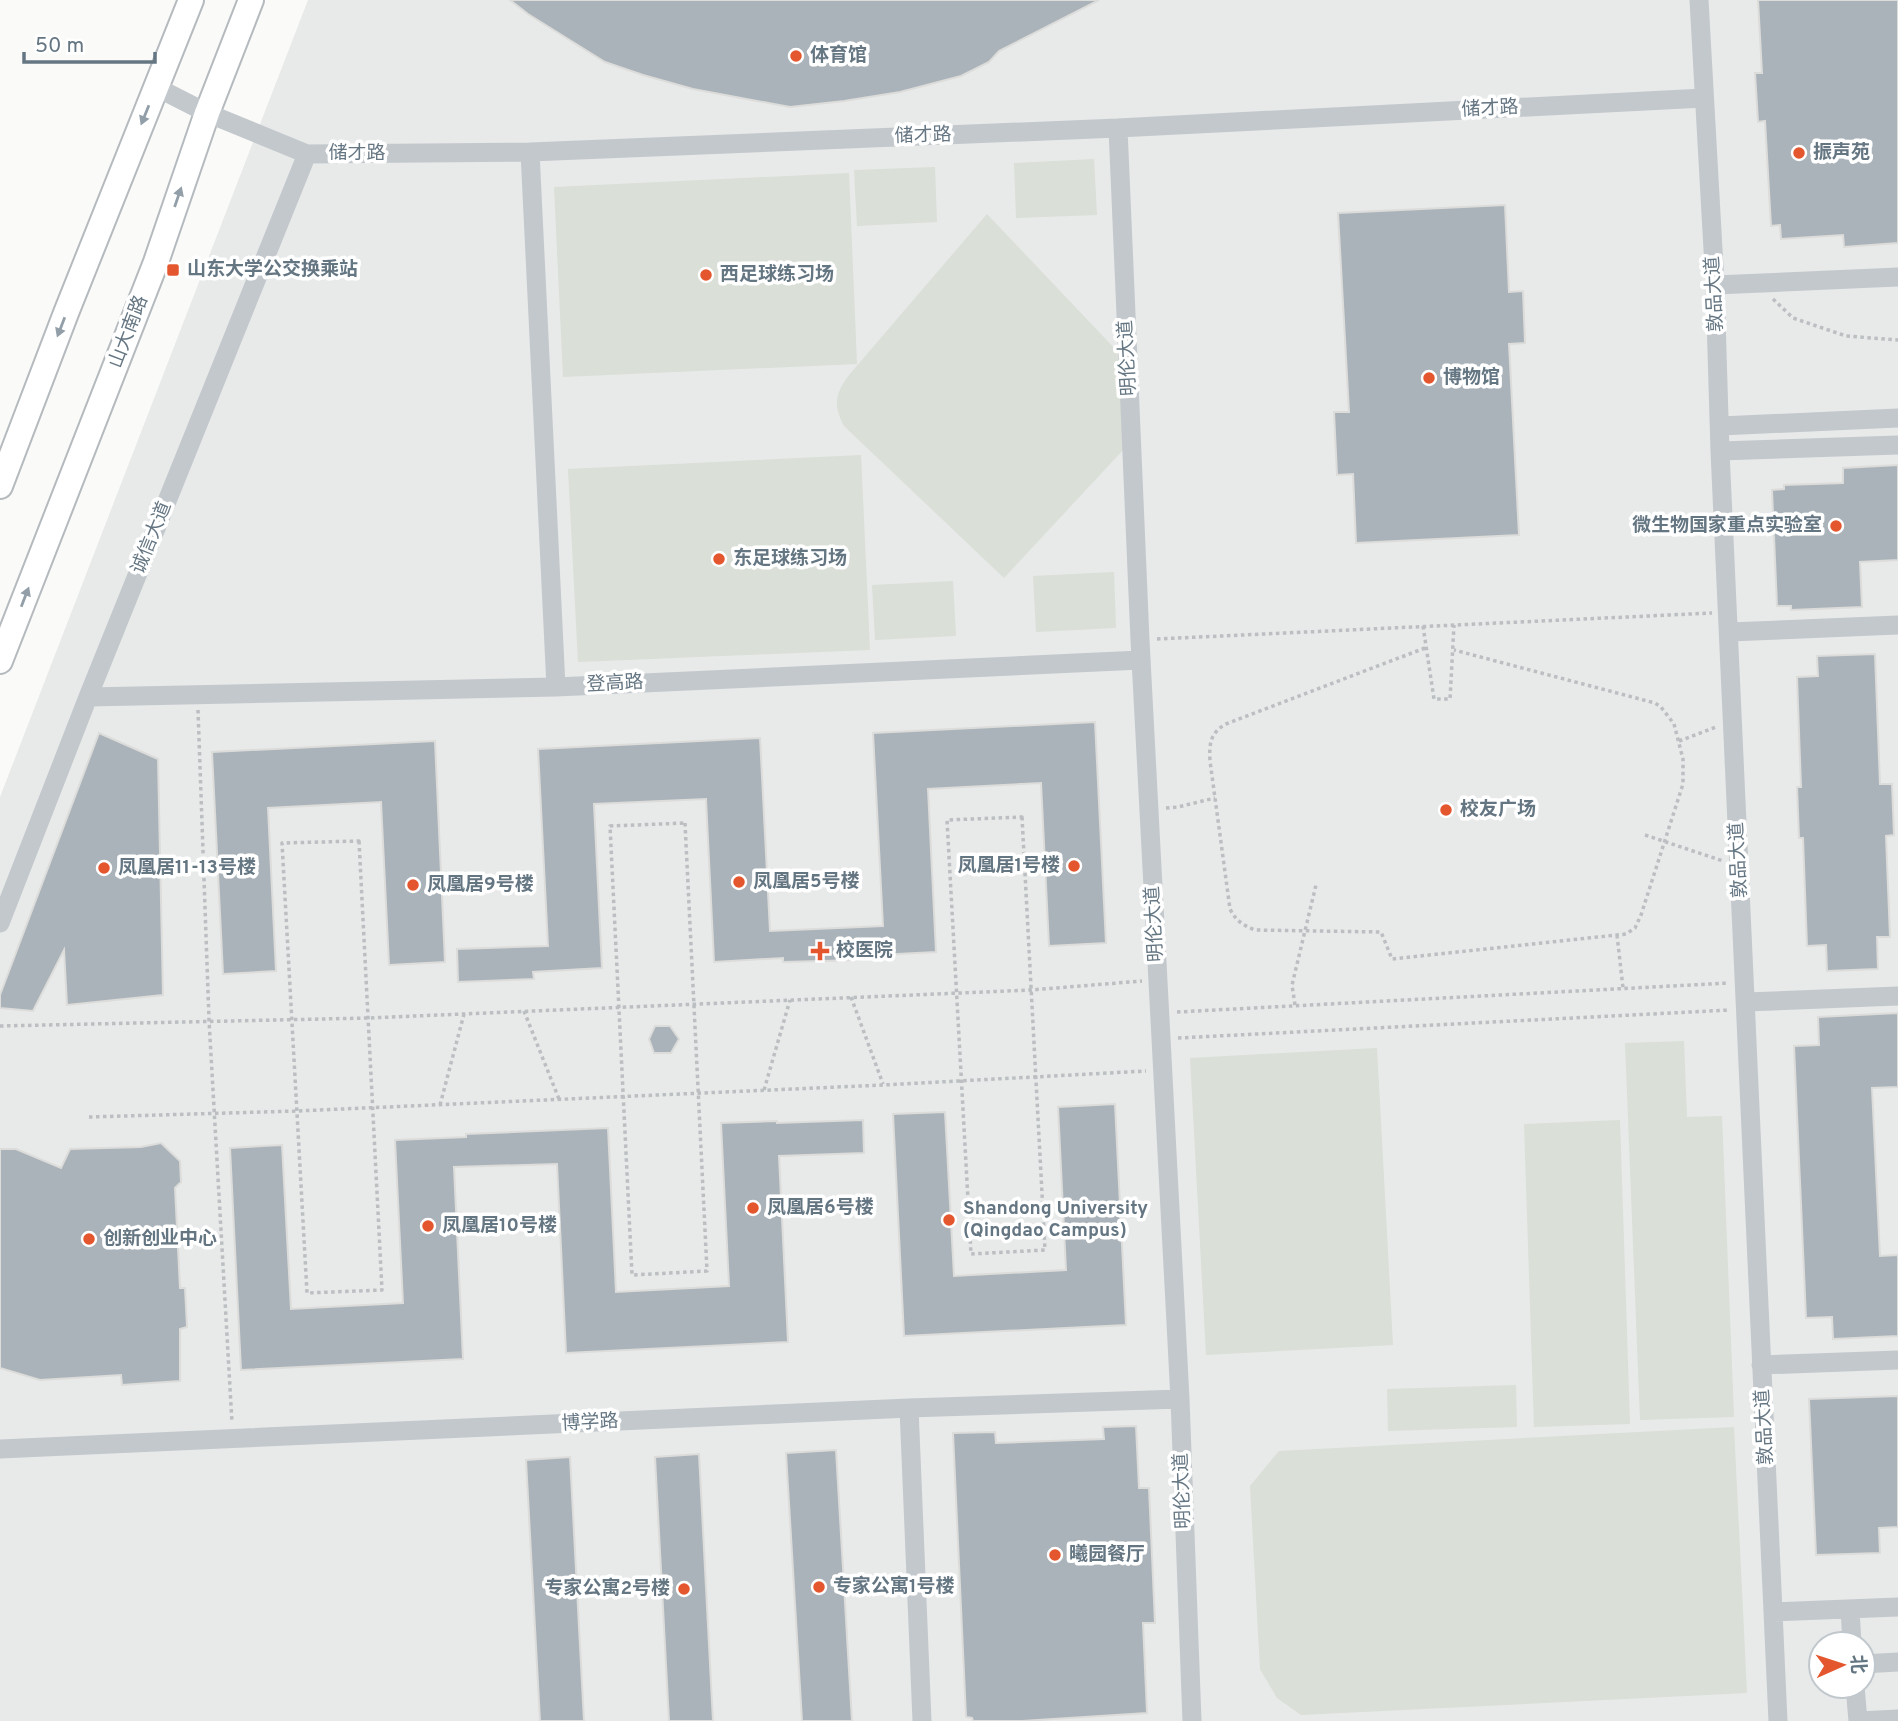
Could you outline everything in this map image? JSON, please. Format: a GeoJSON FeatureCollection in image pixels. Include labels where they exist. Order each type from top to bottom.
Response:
{"type":"FeatureCollection","features":[{"type":"Feature","properties":{"kind":"main road"},"geometry":{"type":"LineString","coordinates":[[0,486],[191,0]]}},
{"type":"Feature","properties":{"kind":"main road","name":"山大南路"},"geometry":{"type":"LineString","coordinates":[[0,661],[156,261],[207,113],[251,0]]}},
{"type":"Feature","properties":{"kind":"lane","name":"敦品大道"},"geometry":{"type":"LineString","coordinates":[[1699,0],[1715,285],[1720,451],[1778,1721]]}},
{"type":"Feature","properties":{"kind":"lane","name":"储才路"},"geometry":{"type":"LineString","coordinates":[[156,87],[207,113],[307,154],[530,152],[1118,128],[1704,98]]}},
{"type":"Feature","properties":{"kind":"lane","name":"明伦大道"},"geometry":{"type":"LineString","coordinates":[[1118,128],[1140,640],[1180,1399],[1192,1721]]}},
{"type":"Feature","properties":{"kind":"lane"},"geometry":{"type":"LineString","coordinates":[[530,152],[556,687]]}},
{"type":"Feature","properties":{"kind":"lane","name":"诚信大道"},"geometry":{"type":"LineString","coordinates":[[0,923],[307,154]]}},
{"type":"Feature","properties":{"kind":"lane"},"geometry":{"type":"LineString","coordinates":[[1715,285],[1898,277]]}},
{"type":"Feature","properties":{"kind":"lane"},"geometry":{"type":"LineString","coordinates":[[1720,426],[1898,418]]}},
{"type":"Feature","properties":{"kind":"lane"},"geometry":{"type":"LineString","coordinates":[[1720,451],[1898,444]]}},
{"type":"Feature","properties":{"kind":"lane"},"geometry":{"type":"LineString","coordinates":[[1729,632],[1898,625]]}},
{"type":"Feature","properties":{"kind":"lane","name":"登高路"},"geometry":{"type":"LineString","coordinates":[[88,697],[556,687],[1141,660]]}},
{"type":"Feature","properties":{"kind":"lane"},"geometry":{"type":"LineString","coordinates":[[1746,998],[1898,996]]}},
{"type":"Feature","properties":{"kind":"lane"},"geometry":{"type":"LineString","coordinates":[[1761,1365],[1898,1360]]}},
{"type":"Feature","properties":{"kind":"lane","name":"博学路"},"geometry":{"type":"LineString","coordinates":[[0,1449],[909,1408],[1180,1399]]}},
{"type":"Feature","properties":{"kind":"lane"},"geometry":{"type":"LineString","coordinates":[[909,1408],[922,1721]]}},
{"type":"Feature","properties":{"kind":"lane"},"geometry":{"type":"LineString","coordinates":[[1773,1612],[1898,1607]]}},
{"type":"Feature","properties":{"kind":"lane"},"geometry":{"type":"LineString","coordinates":[[1850,1609],[1851,1630]]}},
{"type":"Feature","properties":{"kind":"lane"},"geometry":{"type":"LineString","coordinates":[[1877,1663],[1898,1662]]}},
{"type":"Feature","properties":{"kind":"lane"},"geometry":{"type":"LineString","coordinates":[[1856,1700],[1858,1721],[1898,1719]]}},
{"type":"Feature","properties":{"kind":"path"},"geometry":{"type":"LineString","coordinates":[[1756,284],[1793,318],[1846,336],[1898,341]]}},
{"type":"Feature","properties":{"kind":"path"},"geometry":{"type":"LineString","coordinates":[[1140,640],[1728,612]]}},
{"type":"Feature","properties":{"kind":"path"},"geometry":{"type":"LineString","coordinates":[[1423,626],[1434,699],[1450,699],[1454,625]]}},
{"type":"Feature","properties":{"kind":"path"},"geometry":{"type":"LineString","coordinates":[[1425,648],[1226,724],[1212,736],[1209,750],[1230,909],[1234,918],[1255,930],[1381,932],[1392,959],[1626,934],[1635,928],[1641,915],[1683,784],[1682,759],[1674,724],[1656,703],[1454,650]]}},
{"type":"Feature","properties":{"kind":"path"},"geometry":{"type":"LineString","coordinates":[[197,695],[209,1020],[233,1439]]}},
{"type":"Feature","properties":{"kind":"path"},"geometry":{"type":"LineString","coordinates":[[1679,741],[1733,721]]}},
{"type":"Feature","properties":{"kind":"path"},"geometry":{"type":"LineString","coordinates":[[1149,808],[1178,807],[1215,798]]}},
{"type":"Feature","properties":{"kind":"path"},"geometry":{"type":"LineString","coordinates":[[1022,817],[1045,1250],[971,1254],[957,993],[947,820],[1022,817]]}},
{"type":"Feature","properties":{"kind":"path"},"geometry":{"type":"LineString","coordinates":[[685,823],[707,1271],[632,1275],[619,1007],[610,826],[685,823]]}},
{"type":"Feature","properties":{"kind":"path"},"geometry":{"type":"LineString","coordinates":[[1645,835],[1740,865]]}},
{"type":"Feature","properties":{"kind":"path"},"geometry":{"type":"LineString","coordinates":[[359,841],[382,1290],[307,1293],[291,1019],[282,843],[359,841]]}},
{"type":"Feature","properties":{"kind":"path"},"geometry":{"type":"LineString","coordinates":[[1295,1005],[1292,985],[1316,884]]}},
{"type":"Feature","properties":{"kind":"path"},"geometry":{"type":"LineString","coordinates":[[1617,935],[1623,988]]}},
{"type":"Feature","properties":{"kind":"path"},"geometry":{"type":"LineString","coordinates":[[0,1026],[368,1018],[1031,990],[1158,979]]}},
{"type":"Feature","properties":{"kind":"path"},"geometry":{"type":"LineString","coordinates":[[1160,1013],[1623,988],[1746,998]]}},
{"type":"Feature","properties":{"kind":"path"},"geometry":{"type":"LineString","coordinates":[[851,998],[883,1085]]}},
{"type":"Feature","properties":{"kind":"path"},"geometry":{"type":"LineString","coordinates":[[1161,1039],[1746,998]]}},
{"type":"Feature","properties":{"kind":"path"},"geometry":{"type":"LineString","coordinates":[[764,1090],[790,1000]]}},
{"type":"Feature","properties":{"kind":"path"},"geometry":{"type":"LineString","coordinates":[[524,1011],[559,1100]]}},
{"type":"Feature","properties":{"kind":"path"},"geometry":{"type":"LineString","coordinates":[[440,1105],[464,1014]]}},
{"type":"Feature","properties":{"kind":"path"},"geometry":{"type":"LineString","coordinates":[[89,1116],[373,1108],[1163,1071]]}},
{"type":"Feature","properties":{"kind":"shaded area","name":"Shandong University (Qingdao Campus)"},"geometry":{"type":"Polygon","coordinates":[[[308,0],[1898,0],[1898,1721],[0,1721],[0,797],[308,0]]]}},
{"type":"Feature","properties":{"kind":"shaded area"},"geometry":{"type":"Polygon","coordinates":[[[1094,159],[1097,215],[1016,218],[1014,163],[1094,159]]]}},
{"type":"Feature","properties":{"kind":"shaded area"},"geometry":{"type":"Polygon","coordinates":[[[935,167],[937,222],[857,226],[854,170],[935,167]]]}},
{"type":"Feature","properties":{"kind":"shaded area","name":"西足球练习场"},"geometry":{"type":"Polygon","coordinates":[[[849,173],[857,364],[563,377],[554,187],[849,173]]]}},
{"type":"Feature","properties":{"kind":"shaded area"},"geometry":{"type":"Polygon","coordinates":[[[987,214],[1118,352],[1124,449],[1004,578],[844,426],[837,406],[838,394],[849,375],[987,214]]]}},
{"type":"Feature","properties":{"kind":"shaded area","name":"东足球练习场"},"geometry":{"type":"Polygon","coordinates":[[[861,455],[870,650],[578,662],[568,469],[861,455]]]}},
{"type":"Feature","properties":{"kind":"shaded area"},"geometry":{"type":"Polygon","coordinates":[[[1114,572],[1116,628],[1036,632],[1033,576],[1114,572]]]}},
{"type":"Feature","properties":{"kind":"shaded area"},"geometry":{"type":"Polygon","coordinates":[[[953,581],[956,636],[875,640],[872,585],[953,581]]]}},
{"type":"Feature","properties":{"kind":"shaded area"},"geometry":{"type":"Polygon","coordinates":[[[1684,1041],[1687,1117],[1722,1116],[1734,1417],[1640,1420],[1625,1043],[1684,1041]]]}},
{"type":"Feature","properties":{"kind":"shaded area"},"geometry":{"type":"Polygon","coordinates":[[[1377,1048],[1393,1345],[1206,1355],[1190,1058],[1377,1048]]]}},
{"type":"Feature","properties":{"kind":"shaded area"},"geometry":{"type":"Polygon","coordinates":[[[1620,1120],[1630,1424],[1534,1427],[1524,1124],[1620,1120]]]}},
{"type":"Feature","properties":{"kind":"shaded area"},"geometry":{"type":"Polygon","coordinates":[[[1516,1385],[1517,1427],[1388,1431],[1387,1389],[1516,1385]]]}},
{"type":"Feature","properties":{"kind":"shaded area"},"geometry":{"type":"Polygon","coordinates":[[[1734,1427],[1747,1693],[1301,1715],[1277,1698],[1260,1669],[1250,1486],[1279,1451],[1734,1427]]]}},
{"type":"Feature","properties":{"kind":"building","name":"体育馆"},"geometry":{"type":"Polygon","coordinates":[[[510,0],[1099,0],[999,51],[989,62],[961,76],[900,92],[790,107],[693,89],[605,62],[510,0]]]}},
{"type":"Feature","properties":{"kind":"building"},"geometry":{"type":"Polygon","coordinates":[[[1758,0],[1898,0],[1898,243],[1844,247],[1843,235],[1781,239],[1780,225],[1771,226],[1765,121],[1758,122],[1755,73],[1762,73],[1758,0]]]}},
{"type":"Feature","properties":{"kind":"building","name":"博物馆"},"geometry":{"type":"Polygon","coordinates":[[[1505,205],[1509,292],[1523,291],[1525,343],[1509,344],[1519,535],[1356,543],[1353,474],[1337,475],[1334,412],[1349,412],[1338,213],[1505,205]]]}},
{"type":"Feature","properties":{"kind":"building","name":"微生物国家重点实验室"},"geometry":{"type":"Polygon","coordinates":[[[1898,465],[1898,560],[1860,562],[1862,607],[1791,610],[1791,606],[1777,606],[1772,490],[1784,489],[1784,485],[1843,483],[1843,468],[1898,465]]]}},
{"type":"Feature","properties":{"kind":"building"},"geometry":{"type":"Polygon","coordinates":[[[1875,654],[1880,784],[1892,784],[1894,835],[1886,836],[1890,937],[1877,937],[1878,969],[1827,971],[1826,945],[1807,946],[1803,838],[1799,838],[1797,787],[1801,787],[1797,677],[1818,676],[1817,656],[1875,654]]]}},
{"type":"Feature","properties":{"kind":"building"},"geometry":{"type":"Polygon","coordinates":[[[1095,722],[1106,943],[1049,946],[1041,783],[928,789],[936,952],[859,956],[859,960],[783,962],[783,958],[714,962],[706,799],[594,804],[602,968],[533,972],[534,979],[458,982],[457,949],[548,946],[538,749],[760,738],[770,931],[883,926],[873,733],[1095,722]]]}},
{"type":"Feature","properties":{"kind":"building","name":"凤凰居11-13号楼"},"geometry":{"type":"Polygon","coordinates":[[[99,733],[158,759],[163,995],[67,1005],[64,950],[33,1011],[0,1008],[0,995],[99,733]]]}},
{"type":"Feature","properties":{"kind":"building","name":"凤凰居9号楼"},"geometry":{"type":"Polygon","coordinates":[[[435,741],[445,962],[389,965],[381,802],[268,808],[276,971],[223,974],[212,752],[435,741]]]}},
{"type":"Feature","properties":{"kind":"building"},"geometry":{"type":"Polygon","coordinates":[[[1898,1013],[1898,1087],[1872,1088],[1880,1256],[1898,1255],[1898,1336],[1833,1339],[1832,1317],[1806,1318],[1794,1046],[1819,1045],[1818,1017],[1898,1013]]]}},
{"type":"Feature","properties":{"kind":"building"},"geometry":{"type":"Polygon","coordinates":[[[655,1026],[670,1026],[679,1039],[671,1053],[654,1053],[649,1039],[655,1026]]]}},
{"type":"Feature","properties":{"kind":"building"},"geometry":{"type":"Polygon","coordinates":[[[1115,1104],[1126,1325],[904,1336],[893,1114],[945,1112],[954,1276],[1066,1270],[1058,1107],[1115,1104]]]}},
{"type":"Feature","properties":{"kind":"building"},"geometry":{"type":"Polygon","coordinates":[[[863,1120],[864,1153],[779,1156],[788,1342],[566,1353],[557,1164],[454,1167],[463,1359],[241,1370],[230,1148],[282,1145],[291,1309],[403,1303],[395,1140],[608,1128],[616,1292],[729,1286],[721,1123],[863,1120]]]}},
{"type":"Feature","properties":{"kind":"building","name":"创新创业中心"},"geometry":{"type":"Polygon","coordinates":[[[161,1143],[180,1161],[181,1182],[175,1188],[180,1288],[185,1288],[187,1327],[180,1329],[180,1381],[122,1385],[121,1375],[40,1380],[0,1368],[0,1149],[16,1149],[61,1168],[70,1149],[141,1147],[161,1143]]]}},
{"type":"Feature","properties":{"kind":"building"},"geometry":{"type":"Polygon","coordinates":[[[1898,1396],[1898,1527],[1879,1528],[1880,1553],[1816,1555],[1809,1399],[1898,1396]]]}},
{"type":"Feature","properties":{"kind":"building","name":"曦园餐厅"},"geometry":{"type":"Polygon","coordinates":[[[1136,1426],[1139,1488],[1149,1488],[1155,1623],[1143,1623],[1147,1713],[1022,1721],[973,1721],[972,1718],[966,1717],[953,1433],[995,1432],[996,1443],[1104,1439],[1103,1427],[1136,1426]]]}},
{"type":"Feature","properties":{"kind":"building","name":"专家公寓1号楼"},"geometry":{"type":"Polygon","coordinates":[[[836,1450],[852,1721],[802,1721],[786,1453],[836,1450]]]}},
{"type":"Feature","properties":{"kind":"building","name":"专家公寓2号楼"},"geometry":{"type":"Polygon","coordinates":[[[699,1454],[713,1721],[669,1721],[655,1457],[699,1454]]]}},
{"type":"Feature","properties":{"kind":"building"},"geometry":{"type":"Polygon","coordinates":[[[570,1457],[584,1721],[540,1721],[526,1460],[570,1457]]]}},
{"type":"Feature","properties":{"kind":"place","name":"体育馆"},"geometry":{"type":"Point","coordinates":[796,56]}},
{"type":"Feature","properties":{"kind":"place","name":"振声苑"},"geometry":{"type":"Point","coordinates":[1799,153]}},
{"type":"Feature","properties":{"kind":"place","name":"山东大学公交换乘站"},"geometry":{"type":"Point","coordinates":[173,270]}},
{"type":"Feature","properties":{"kind":"place","name":"西足球练习场"},"geometry":{"type":"Point","coordinates":[706,275]}},
{"type":"Feature","properties":{"kind":"place","name":"博物馆"},"geometry":{"type":"Point","coordinates":[1429,378]}},
{"type":"Feature","properties":{"kind":"place","name":"微生物国家重点实验室"},"geometry":{"type":"Point","coordinates":[1836,526]}},
{"type":"Feature","properties":{"kind":"place","name":"东足球练习场"},"geometry":{"type":"Point","coordinates":[719,559]}},
{"type":"Feature","properties":{"kind":"place","name":"校友广场"},"geometry":{"type":"Point","coordinates":[1446,810]}},
{"type":"Feature","properties":{"kind":"place","name":"凤凰居1号楼"},"geometry":{"type":"Point","coordinates":[1074,866]}},
{"type":"Feature","properties":{"kind":"place","name":"凤凰居11-13号楼"},"geometry":{"type":"Point","coordinates":[104,868]}},
{"type":"Feature","properties":{"kind":"place","name":"凤凰居5号楼"},"geometry":{"type":"Point","coordinates":[739,882]}},
{"type":"Feature","properties":{"kind":"place","name":"凤凰居9号楼"},"geometry":{"type":"Point","coordinates":[413,885]}},
{"type":"Feature","properties":{"kind":"place","name":"校医院"},"geometry":{"type":"Point","coordinates":[820,951]}},
{"type":"Feature","properties":{"kind":"place","name":"凤凰居6号楼"},"geometry":{"type":"Point","coordinates":[753,1208]}},
{"type":"Feature","properties":{"kind":"place","name":"Shandong University (Qingdao Campus)"},"geometry":{"type":"Point","coordinates":[949,1220]}},
{"type":"Feature","properties":{"kind":"place","name":"凤凰居10号楼"},"geometry":{"type":"Point","coordinates":[428,1226]}},
{"type":"Feature","properties":{"kind":"place","name":"创新创业中心"},"geometry":{"type":"Point","coordinates":[89,1239]}},
{"type":"Feature","properties":{"kind":"place","name":"曦园餐厅"},"geometry":{"type":"Point","coordinates":[1055,1555]}},
{"type":"Feature","properties":{"kind":"place","name":"专家公寓1号楼"},"geometry":{"type":"Point","coordinates":[819,1587]}},
{"type":"Feature","properties":{"kind":"place","name":"专家公寓2号楼"},"geometry":{"type":"Point","coordinates":[684,1589]}}]}
